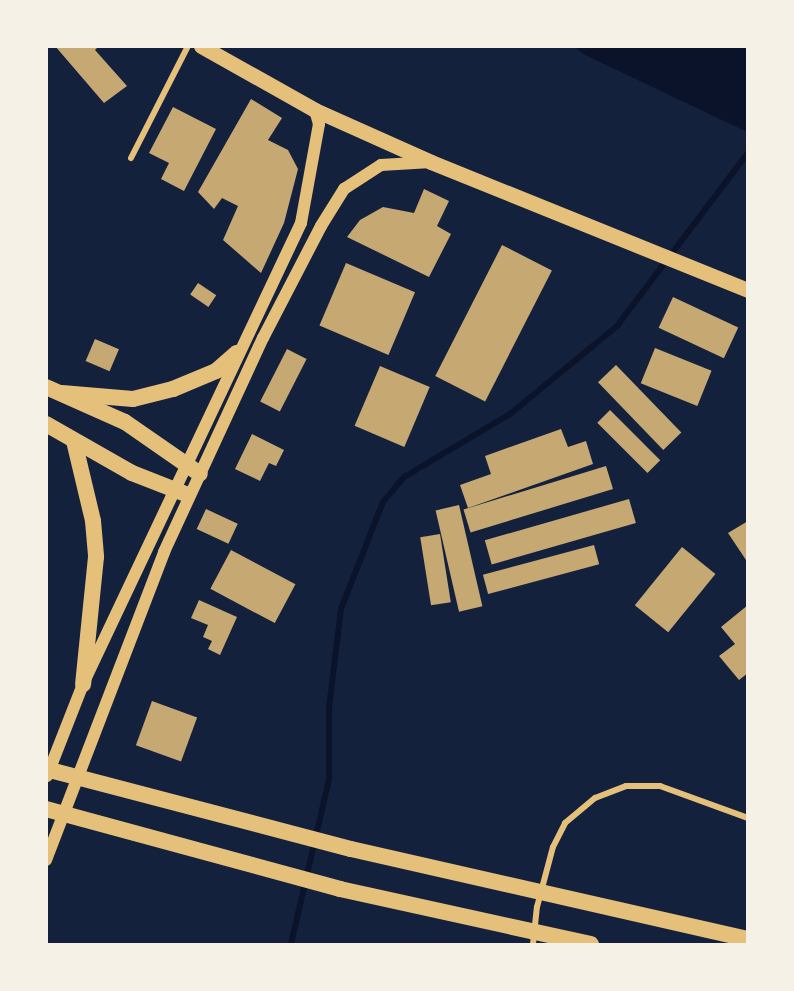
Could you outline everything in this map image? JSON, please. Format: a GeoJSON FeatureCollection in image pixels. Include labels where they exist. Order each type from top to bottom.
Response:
{"type":"FeatureCollection","features":[{"type":"Feature","properties":{"kind":"highway"},"geometry":{"type":"LineString","coordinates":[[201,46],[315,110],[431,162],[747,290]]}},
{"type":"Feature","properties":{"kind":"highway"},"geometry":{"type":"LineString","coordinates":[[54,390],[133,399],[173,389],[216,371],[237,353]]}},
{"type":"Feature","properties":{"kind":"highway"},"geometry":{"type":"LineString","coordinates":[[54,390],[125,422],[155,441],[183,466],[200,474]]}},
{"type":"Feature","properties":{"kind":"highway"},"geometry":{"type":"LineString","coordinates":[[46,424],[132,473],[188,495]]}},
{"type":"Feature","properties":{"kind":"highway"},"geometry":{"type":"LineString","coordinates":[[75,441],[96,557],[83,684]]}},
{"type":"Feature","properties":{"kind":"highway"},"geometry":{"type":"LineString","coordinates":[[46,769],[351,849],[680,921],[747,939]]}},
{"type":"Feature","properties":{"kind":"highway"},"geometry":{"type":"LineString","coordinates":[[46,809],[340,889],[591,945]]}},
{"type":"Feature","properties":{"kind":"main road"},"geometry":{"type":"LineString","coordinates":[[46,777],[83,684],[172,488],[301,222],[318,132],[315,110]]}},
{"type":"Feature","properties":{"kind":"main road"},"geometry":{"type":"LineString","coordinates":[[46,860],[188,495],[263,338],[334,203],[344,189],[381,165],[431,162]]}},
{"type":"Feature","properties":{"kind":"street"},"geometry":{"type":"LineString","coordinates":[[131,158],[188,46]]}},
{"type":"Feature","properties":{"kind":"street"},"geometry":{"type":"LineString","coordinates":[[533,945],[537,907],[553,847],[565,823],[595,798],[626,786],[660,786],[747,818]]}},
{"type":"Feature","properties":{"kind":"water"},"geometry":{"type":"Polygon","coordinates":[[[575,47],[747,47],[747,132],[583,54],[575,47]]]}},
{"type":"Feature","properties":{"kind":"building"},"geometry":{"type":"Polygon","coordinates":[[[55,46],[99,46],[95,50],[127,86],[104,103],[55,46]]]}},
{"type":"Feature","properties":{"kind":"building"},"geometry":{"type":"Polygon","coordinates":[[[251,99],[282,118],[268,140],[288,150],[298,169],[284,223],[261,273],[223,240],[238,206],[222,198],[214,209],[198,192],[251,99]]]}},
{"type":"Feature","properties":{"kind":"building"},"geometry":{"type":"Polygon","coordinates":[[[173,107],[216,129],[184,191],[161,179],[169,163],[149,153],[173,107]]]}},
{"type":"Feature","properties":{"kind":"building"},"geometry":{"type":"Polygon","coordinates":[[[424,189],[449,201],[437,226],[451,234],[429,277],[347,237],[360,220],[383,207],[414,213],[424,189]]]}},
{"type":"Feature","properties":{"kind":"building"},"geometry":{"type":"Polygon","coordinates":[[[502,245],[552,270],[485,401],[435,376],[502,245]]]}},
{"type":"Feature","properties":{"kind":"building"},"geometry":{"type":"Polygon","coordinates":[[[346,263],[415,292],[388,355],[319,326],[346,263]]]}},
{"type":"Feature","properties":{"kind":"building"},"geometry":{"type":"Polygon","coordinates":[[[198,283],[216,295],[208,307],[190,295],[198,283]]]}},
{"type":"Feature","properties":{"kind":"building"},"geometry":{"type":"Polygon","coordinates":[[[673,297],[738,327],[724,358],[659,328],[673,297]]]}},
{"type":"Feature","properties":{"kind":"building"},"geometry":{"type":"Polygon","coordinates":[[[95,339],[119,349],[110,371],[86,361],[95,339]]]}},
{"type":"Feature","properties":{"kind":"building"},"geometry":{"type":"Polygon","coordinates":[[[655,348],[712,371],[697,406],[641,383],[655,348]]]}},
{"type":"Feature","properties":{"kind":"building"},"geometry":{"type":"Polygon","coordinates":[[[287,349],[307,359],[280,412],[260,402],[287,349]]]}},
{"type":"Feature","properties":{"kind":"building"},"geometry":{"type":"Polygon","coordinates":[[[616,365],[681,433],[663,450],[598,382],[616,365]]]}},
{"type":"Feature","properties":{"kind":"building"},"geometry":{"type":"Polygon","coordinates":[[[380,366],[430,387],[404,447],[355,426],[380,366]]]}},
{"type":"Feature","properties":{"kind":"building"},"geometry":{"type":"Polygon","coordinates":[[[610,410],[660,460],[647,473],[597,423],[610,410]]]}},
{"type":"Feature","properties":{"kind":"building"},"geometry":{"type":"Polygon","coordinates":[[[561,429],[568,447],[586,441],[593,464],[468,508],[460,485],[491,474],[485,456],[561,429]]]}},
{"type":"Feature","properties":{"kind":"building"},"geometry":{"type":"Polygon","coordinates":[[[252,434],[284,450],[276,466],[269,463],[260,481],[235,469],[252,434]]]}},
{"type":"Feature","properties":{"kind":"building"},"geometry":{"type":"Polygon","coordinates":[[[606,466],[613,489],[471,533],[464,510],[606,466]]]}},
{"type":"Feature","properties":{"kind":"building"},"geometry":{"type":"Polygon","coordinates":[[[629,499],[636,523],[492,564],[485,540],[629,499]]]}},
{"type":"Feature","properties":{"kind":"building"},"geometry":{"type":"Polygon","coordinates":[[[459,505],[482,606],[459,612],[436,510],[459,505]]]}},
{"type":"Feature","properties":{"kind":"building"},"geometry":{"type":"Polygon","coordinates":[[[206,509],[238,524],[228,544],[197,529],[206,509]]]}},
{"type":"Feature","properties":{"kind":"building"},"geometry":{"type":"Polygon","coordinates":[[[748,521],[748,563],[728,533],[748,521]]]}},
{"type":"Feature","properties":{"kind":"building"},"geometry":{"type":"Polygon","coordinates":[[[440,534],[451,602],[431,605],[420,537],[440,534]]]}},
{"type":"Feature","properties":{"kind":"building"},"geometry":{"type":"Polygon","coordinates":[[[594,545],[599,564],[488,594],[483,575],[594,545]]]}},
{"type":"Feature","properties":{"kind":"building"},"geometry":{"type":"Polygon","coordinates":[[[682,547],[715,574],[668,632],[635,605],[682,547]]]}},
{"type":"Feature","properties":{"kind":"building"},"geometry":{"type":"Polygon","coordinates":[[[231,550],[295,584],[275,623],[210,589],[231,550]]]}},
{"type":"Feature","properties":{"kind":"building"},"geometry":{"type":"Polygon","coordinates":[[[199,600],[237,617],[220,655],[208,649],[212,641],[203,637],[208,625],[191,618],[199,600]]]}},
{"type":"Feature","properties":{"kind":"building"},"geometry":{"type":"Polygon","coordinates":[[[748,605],[748,673],[739,680],[719,656],[735,644],[721,627],[748,605]]]}},
{"type":"Feature","properties":{"kind":"building"},"geometry":{"type":"Polygon","coordinates":[[[152,701],[197,717],[181,762],[136,745],[152,701]]]}},
{"type":"Feature","properties":{"kind":"waterway"},"geometry":{"type":"LineString","coordinates":[[291,944],[329,779],[329,708],[341,609],[383,502],[404,477],[510,414],[617,326],[748,153]]}}]}
